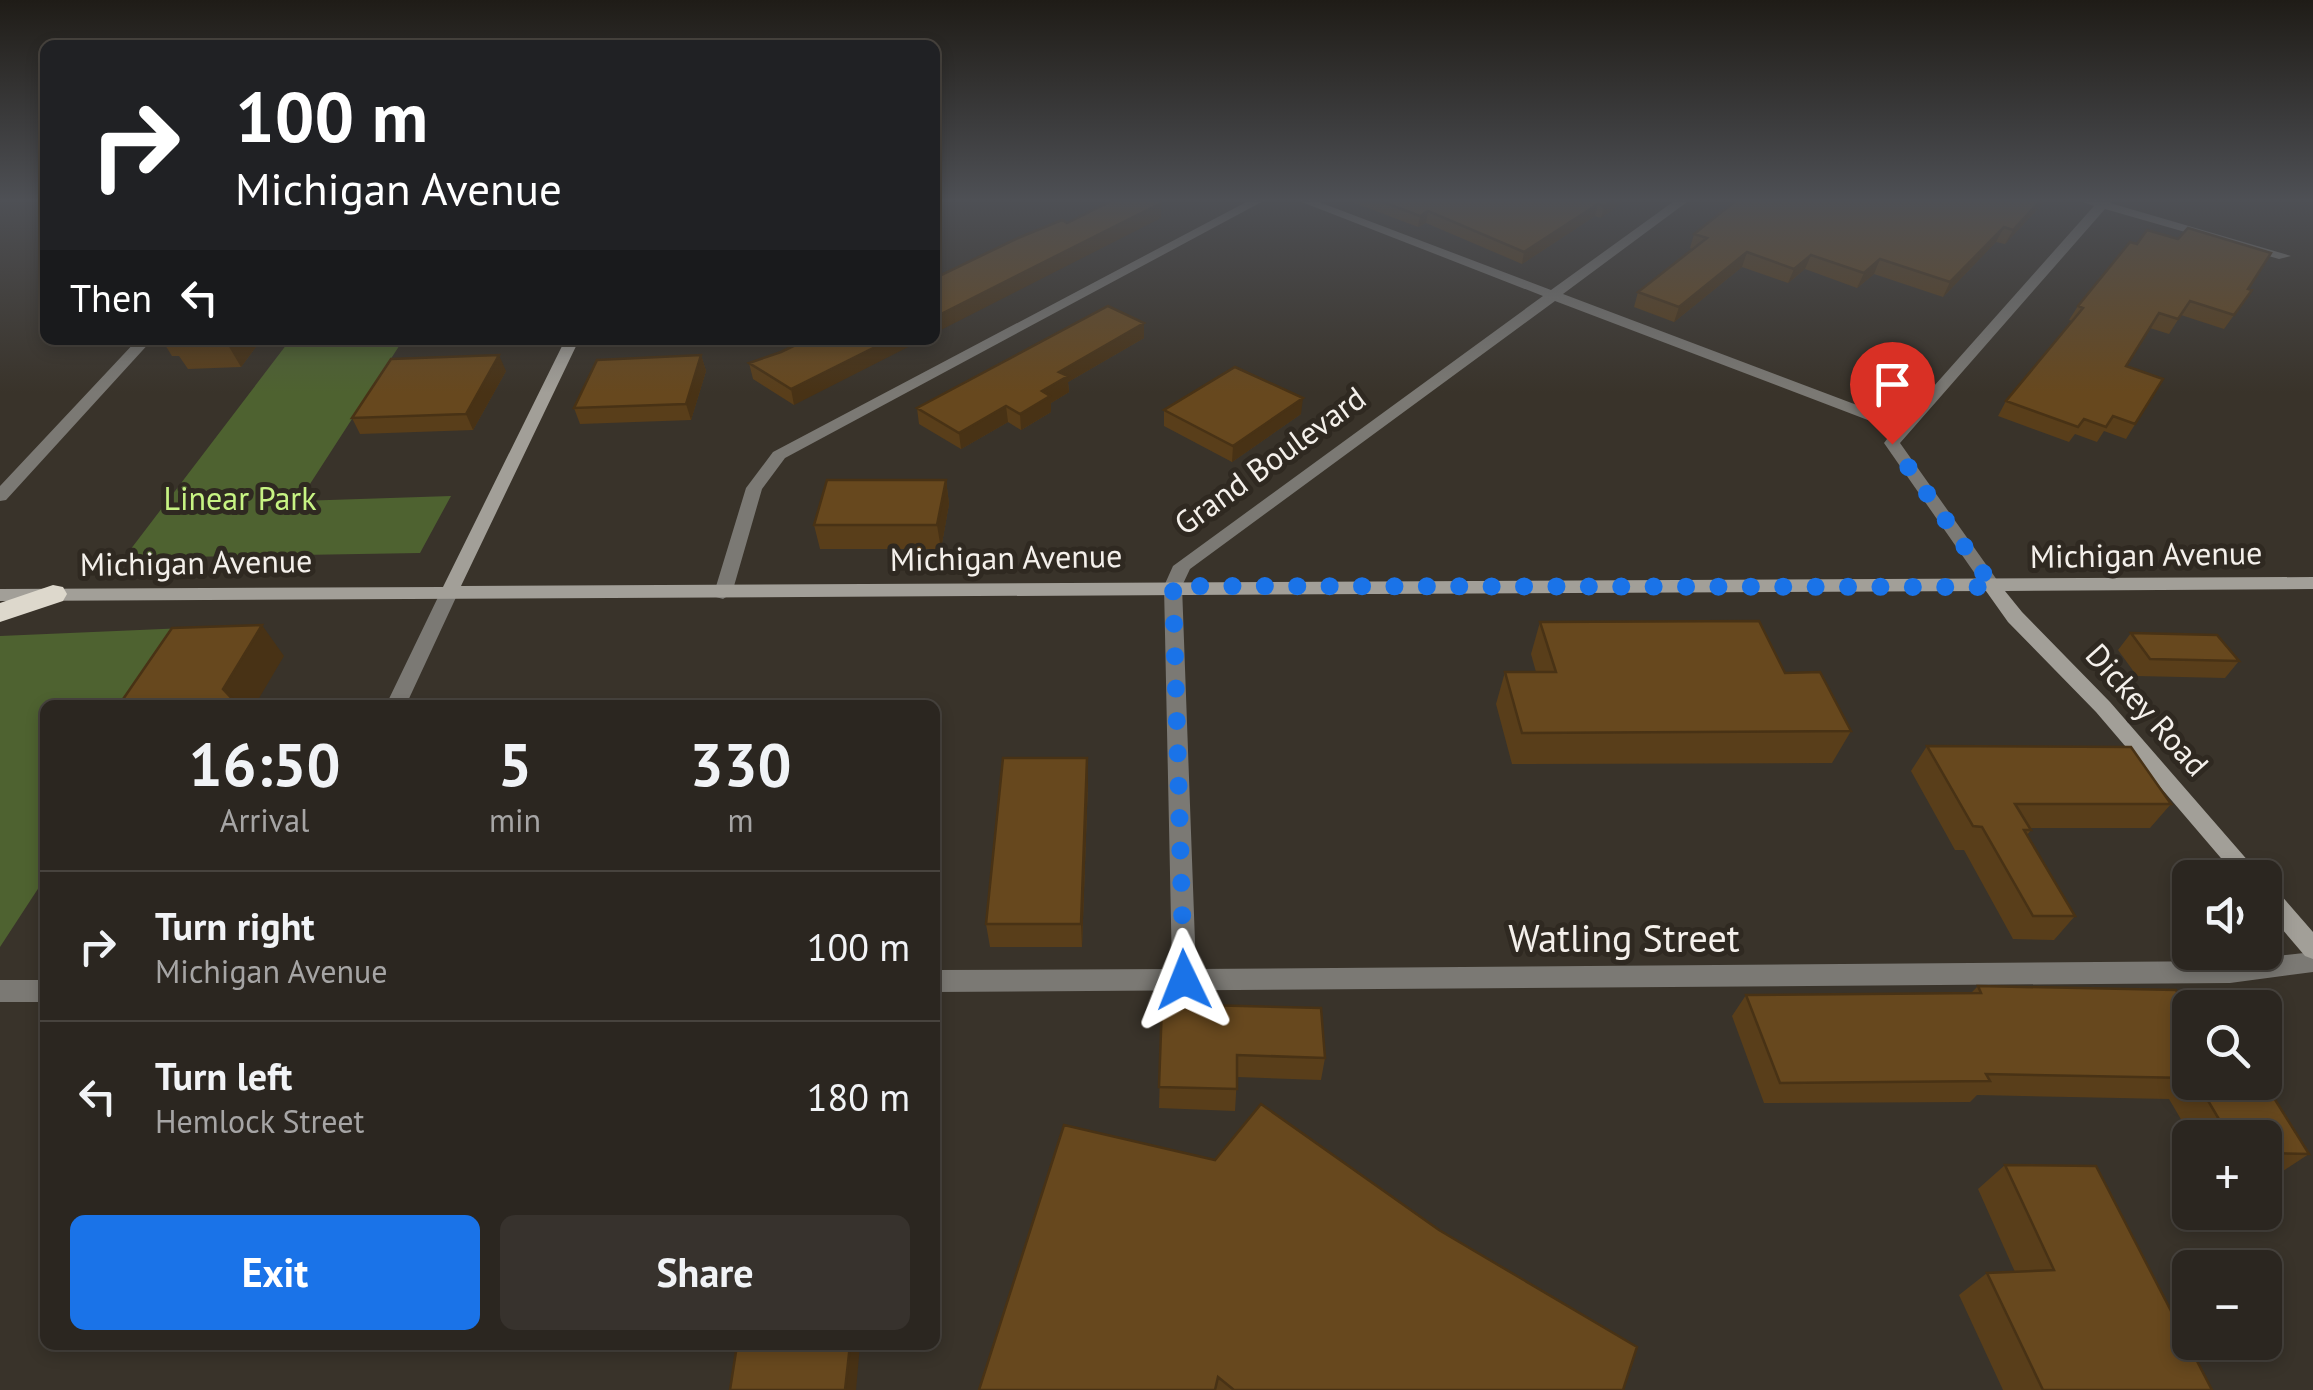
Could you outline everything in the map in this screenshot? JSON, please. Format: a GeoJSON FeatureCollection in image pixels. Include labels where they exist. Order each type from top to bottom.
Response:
{"type":"FeatureCollection","features":[{"type":"Feature","properties":{"kind":"highway"},"geometry":{"type":"LineString","coordinates":[[0,613],[53,594]]}},
{"type":"Feature","properties":{"kind":"main road"},"geometry":{"type":"LineString","coordinates":[[450,591],[570,345]]}},
{"type":"Feature","properties":{"kind":"main road","name":"Michigan Avenue"},"geometry":{"type":"LineString","coordinates":[[0,594],[2313,583]]}},
{"type":"Feature","properties":{"kind":"main road","name":"Dickey Road"},"geometry":{"type":"LineString","coordinates":[[1993,587],[2015,617],[2103,707],[2236,860]]}},
{"type":"Feature","properties":{"kind":"main road"},"geometry":{"type":"LineString","coordinates":[[2282,913],[2313,949]]}},
{"type":"Feature","properties":{"kind":"street"},"geometry":{"type":"LineString","coordinates":[[724,592],[754,488],[784,452],[1139,264]]}},
{"type":"Feature","properties":{"kind":"street"},"geometry":{"type":"LineString","coordinates":[[1471,264],[1905,429]]}},
{"type":"Feature","properties":{"kind":"street","name":"Grand Boulevard"},"geometry":{"type":"LineString","coordinates":[[1184,980],[1173,586],[1182,566],[1595,264]]}},
{"type":"Feature","properties":{"kind":"street"},"geometry":{"type":"LineString","coordinates":[[1993,587],[1892,444],[2050,264]]}},
{"type":"Feature","properties":{"kind":"street"},"geometry":{"type":"LineString","coordinates":[[0,496],[140,345]]}},
{"type":"Feature","properties":{"kind":"street"},"geometry":{"type":"LineString","coordinates":[[398,700],[450,591]]}},
{"type":"Feature","properties":{"kind":"street","name":"Watling Street"},"geometry":{"type":"LineString","coordinates":[[940,982],[2230,972],[2313,962]]}},
{"type":"Feature","properties":{"kind":"street"},"geometry":{"type":"LineString","coordinates":[[0,992],[40,990]]}},
{"type":"Feature","properties":{"kind":"green space","name":"Linear Park"},"geometry":{"type":"Polygon","coordinates":[[[286,345],[400,345],[299,501],[451,496],[420,553],[124,558],[286,345]]]}},
{"type":"Feature","properties":{"kind":"green space"},"geometry":{"type":"Polygon","coordinates":[[[209,627],[161,700],[40,700],[40,886],[0,947],[0,636],[209,627]]]}},
{"type":"Feature","properties":{"kind":"building"},"geometry":{"type":"Polygon","coordinates":[[[964,264],[1040,264],[940,314],[940,276],[964,264]]]}},
{"type":"Feature","properties":{"kind":"building"},"geometry":{"type":"Polygon","coordinates":[[[1674,264],[1732,264],[1679,307],[1638,292],[1674,264]]]}},
{"type":"Feature","properties":{"kind":"building"},"geometry":{"type":"Polygon","coordinates":[[[1837,264],[1874,264],[1864,273],[1837,264]]]}},
{"type":"Feature","properties":{"kind":"building"},"geometry":{"type":"Polygon","coordinates":[[[1895,264],[1968,264],[1950,282],[1895,264]]]}},
{"type":"Feature","properties":{"kind":"building"},"geometry":{"type":"Polygon","coordinates":[[[2112,264],[2264,264],[2234,315],[2190,301],[2178,319],[2159,313],[2126,366],[2163,379],[2135,424],[2113,416],[2106,427],[2084,419],[2078,427],[2006,401],[2083,308],[2078,306],[2112,264]]]}},
{"type":"Feature","properties":{"kind":"building"},"geometry":{"type":"Polygon","coordinates":[[[1108,306],[1144,323],[1059,372],[1068,376],[1042,391],[1050,396],[1020,414],[1006,406],[959,433],[917,408],[1108,306]]]}},
{"type":"Feature","properties":{"kind":"building"},"geometry":{"type":"Polygon","coordinates":[[[796,345],[879,345],[791,389],[749,363],[796,345]]]}},
{"type":"Feature","properties":{"kind":"building"},"geometry":{"type":"Polygon","coordinates":[[[499,355],[466,414],[352,418],[391,359],[499,355]]]}},
{"type":"Feature","properties":{"kind":"building"},"geometry":{"type":"Polygon","coordinates":[[[701,355],[686,404],[574,408],[597,360],[701,355]]]}},
{"type":"Feature","properties":{"kind":"building"},"geometry":{"type":"Polygon","coordinates":[[[1235,367],[1303,398],[1233,446],[1164,410],[1235,367]]]}},
{"type":"Feature","properties":{"kind":"building"},"geometry":{"type":"Polygon","coordinates":[[[827,480],[946,480],[937,525],[814,525],[827,480]]]}},
{"type":"Feature","properties":{"kind":"building"},"geometry":{"type":"Polygon","coordinates":[[[1759,621],[1785,673],[1820,672],[1851,731],[1522,733],[1505,672],[1556,672],[1540,622],[1759,621]]]}},
{"type":"Feature","properties":{"kind":"building"},"geometry":{"type":"Polygon","coordinates":[[[262,625],[223,689],[233,700],[122,700],[172,628],[262,625]]]}},
{"type":"Feature","properties":{"kind":"building"},"geometry":{"type":"Polygon","coordinates":[[[2131,633],[2217,635],[2239,661],[2150,659],[2131,633]]]}},
{"type":"Feature","properties":{"kind":"building"},"geometry":{"type":"Polygon","coordinates":[[[1927,746],[2131,747],[2171,804],[2015,804],[2031,830],[2024,830],[2075,916],[2033,916],[1982,827],[1973,826],[1927,746]]]}},
{"type":"Feature","properties":{"kind":"building"},"geometry":{"type":"Polygon","coordinates":[[[1003,758],[1087,758],[1081,924],[986,924],[1003,758]]]}},
{"type":"Feature","properties":{"kind":"building"},"geometry":{"type":"Polygon","coordinates":[[[1978,986],[2176,990],[2172,990],[2172,1078],[1986,1074],[1990,1081],[1780,1083],[1746,995],[1981,993],[1978,986]]]}},
{"type":"Feature","properties":{"kind":"building"},"geometry":{"type":"Polygon","coordinates":[[[1162,1004],[1321,1008],[1325,1058],[1237,1055],[1237,1089],[1159,1087],[1162,1004]]]}},
{"type":"Feature","properties":{"kind":"building"},"geometry":{"type":"Polygon","coordinates":[[[2208,1100],[2275,1100],[2309,1154],[2282,1153],[2282,1120],[2219,1120],[2208,1100]]]}},
{"type":"Feature","properties":{"kind":"building"},"geometry":{"type":"Polygon","coordinates":[[[1261,1104],[1439,1230],[1637,1347],[1623,1390],[1234,1390],[1218,1377],[1215,1390],[979,1390],[1064,1125],[1215,1160],[1261,1104]]]}},
{"type":"Feature","properties":{"kind":"building"},"geometry":{"type":"Polygon","coordinates":[[[2005,1165],[2096,1166],[2172,1313],[2172,1360],[2196,1360],[2212,1390],[2043,1390],[1987,1273],[2054,1270],[2005,1165]]]}},
{"type":"Feature","properties":{"kind":"building"},"geometry":{"type":"Polygon","coordinates":[[[736,1350],[849,1350],[845,1390],[730,1390],[736,1350]]]}},
{"type":"Feature","properties":{"kind":"route"},"geometry":{"type":"LineString","coordinates":[[1184,980],[1173,586],[1993,587],[1892,444]]}}]}
